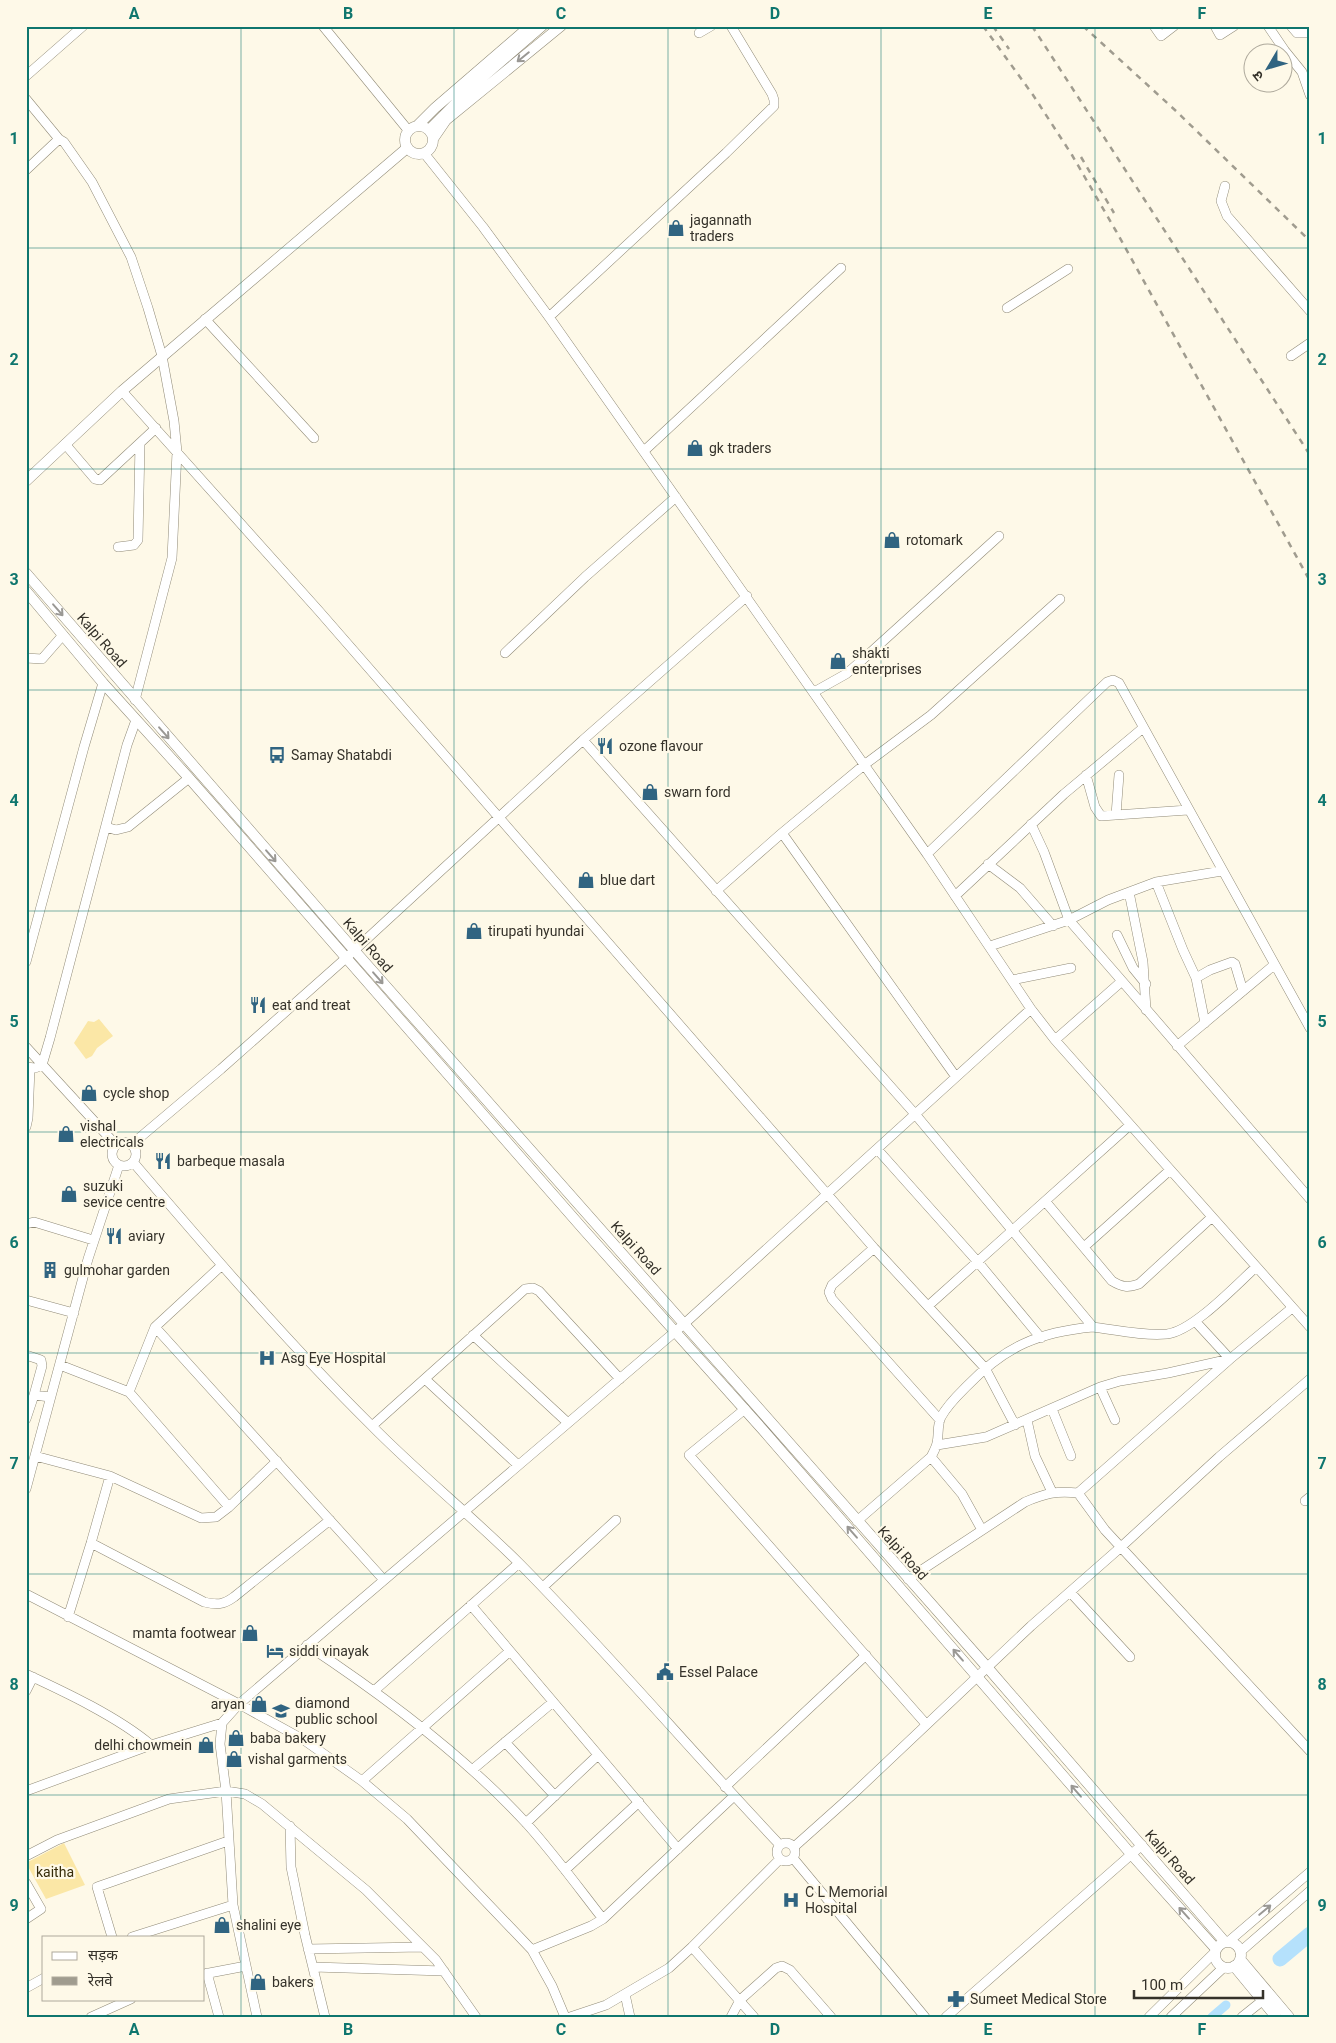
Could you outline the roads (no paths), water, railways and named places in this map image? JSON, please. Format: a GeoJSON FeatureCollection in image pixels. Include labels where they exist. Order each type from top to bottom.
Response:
{"type":"FeatureCollection","features":[{"type":"Feature","properties":{"kind":"main road"},"geometry":{"type":"LineString","coordinates":[[530,26],[412,128],[404,139],[407,148],[415,154],[424,153],[431,147],[431,134],[453,105],[542,26]]}},
{"type":"Feature","properties":{"kind":"main road"},"geometry":{"type":"LineString","coordinates":[[431,134],[561,26]]}},
{"type":"Feature","properties":{"kind":"main road"},"geometry":{"type":"LineString","coordinates":[[412,128],[431,134]]}},
{"type":"Feature","properties":{"kind":"main road"},"geometry":{"type":"LineString","coordinates":[[26,481],[162,356],[407,148]]}},
{"type":"Feature","properties":{"kind":"main road","name":"Kalpi Road"},"geometry":{"type":"LineString","coordinates":[[26,573],[354,950],[987,1667],[1226,1942],[1237,1946],[1235,1961],[1271,2015]]}},
{"type":"Feature","properties":{"kind":"main road","name":"Kalpi Road"},"geometry":{"type":"LineString","coordinates":[[26,591],[136,720],[189,778],[674,1332],[744,1409],[1216,1951],[1217,1961],[1235,1961],[1289,2017]]}},
{"type":"Feature","properties":{"kind":"main road"},"geometry":{"type":"LineString","coordinates":[[584,1230],[593,1221]]}},
{"type":"Feature","properties":{"kind":"main road"},"geometry":{"type":"LineString","coordinates":[[1216,1951],[1226,1942]]}},
{"type":"Feature","properties":{"kind":"street"},"geometry":{"type":"LineString","coordinates":[[26,76],[83,26]]}},
{"type":"Feature","properties":{"kind":"street"},"geometry":{"type":"LineString","coordinates":[[323,26],[412,128]]}},
{"type":"Feature","properties":{"kind":"street"},"geometry":{"type":"LineString","coordinates":[[699,33],[711,26]]}},
{"type":"Feature","properties":{"kind":"street"},"geometry":{"type":"LineString","coordinates":[[549,317],[774,106],[772,94],[732,26]]}},
{"type":"Feature","properties":{"kind":"street"},"geometry":{"type":"LineString","coordinates":[[1154,26],[1161,36],[1174,26]]}},
{"type":"Feature","properties":{"kind":"street"},"geometry":{"type":"LineString","coordinates":[[1215,26],[1220,35],[1234,26]]}},
{"type":"Feature","properties":{"kind":"street"},"geometry":{"type":"LineString","coordinates":[[1268,26],[1302,72],[1310,94]]}},
{"type":"Feature","properties":{"kind":"street"},"geometry":{"type":"LineString","coordinates":[[1291,26],[1297,32],[1310,33]]}},
{"type":"Feature","properties":{"kind":"street"},"geometry":{"type":"LineString","coordinates":[[26,100],[68,148],[92,182],[123,239],[142,287],[162,356],[170,394],[178,452],[172,558],[135,700]]}},
{"type":"Feature","properties":{"kind":"street"},"geometry":{"type":"LineString","coordinates":[[26,170],[59,139]]}},
{"type":"Feature","properties":{"kind":"street"},"geometry":{"type":"LineString","coordinates":[[424,153],[489,235],[549,317],[747,596],[927,854],[1031,1009],[1055,1040],[1310,1327]]}},
{"type":"Feature","properties":{"kind":"street"},"geometry":{"type":"LineString","coordinates":[[1224,186],[1221,201],[1227,216],[1310,311]]}},
{"type":"Feature","properties":{"kind":"street"},"geometry":{"type":"LineString","coordinates":[[644,451],[841,268]]}},
{"type":"Feature","properties":{"kind":"street"},"geometry":{"type":"LineString","coordinates":[[1007,308],[1068,269]]}},
{"type":"Feature","properties":{"kind":"street"},"geometry":{"type":"LineString","coordinates":[[205,320],[314,438]]}},
{"type":"Feature","properties":{"kind":"street"},"geometry":{"type":"LineString","coordinates":[[1291,356],[1310,342]]}},
{"type":"Feature","properties":{"kind":"street"},"geometry":{"type":"LineString","coordinates":[[122,391],[326,618],[874,1248],[985,1368],[1015,1425]]}},
{"type":"Feature","properties":{"kind":"street"},"geometry":{"type":"LineString","coordinates":[[65,444],[98,480],[156,428]]}},
{"type":"Feature","properties":{"kind":"street"},"geometry":{"type":"LineString","coordinates":[[118,548],[134,544],[138,540],[140,443]]}},
{"type":"Feature","properties":{"kind":"street"},"geometry":{"type":"LineString","coordinates":[[505,653],[585,576],[676,497]]}},
{"type":"Feature","properties":{"kind":"street"},"geometry":{"type":"LineString","coordinates":[[814,692],[846,674],[999,536]]}},
{"type":"Feature","properties":{"kind":"street"},"geometry":{"type":"LineString","coordinates":[[131,1145],[221,1069],[346,958],[583,740],[747,596]]}},
{"type":"Feature","properties":{"kind":"street"},"geometry":{"type":"LineString","coordinates":[[716,891],[864,765],[931,715],[1060,599]]}},
{"type":"Feature","properties":{"kind":"street"},"geometry":{"type":"LineString","coordinates":[[26,658],[42,658],[63,635]]}},
{"type":"Feature","properties":{"kind":"street"},"geometry":{"type":"LineString","coordinates":[[927,854],[1107,682],[1113,680],[1119,683],[1310,1028]]}},
{"type":"Feature","properties":{"kind":"street"},"geometry":{"type":"LineString","coordinates":[[26,962],[84,747],[104,683]]}},
{"type":"Feature","properties":{"kind":"street"},"geometry":{"type":"LineString","coordinates":[[42,1065],[127,746],[136,720]]}},
{"type":"Feature","properties":{"kind":"street"},"geometry":{"type":"LineString","coordinates":[[955,896],[1031,824],[1143,728]]}},
{"type":"Feature","properties":{"kind":"street"},"geometry":{"type":"LineString","coordinates":[[583,740],[915,1114],[1093,1327]]}},
{"type":"Feature","properties":{"kind":"street"},"geometry":{"type":"LineString","coordinates":[[1086,775],[1098,813],[1105,816],[1188,810]]}},
{"type":"Feature","properties":{"kind":"street"},"geometry":{"type":"LineString","coordinates":[[1116,815],[1119,775]]}},
{"type":"Feature","properties":{"kind":"street"},"geometry":{"type":"LineString","coordinates":[[106,827],[116,830],[128,827],[189,778]]}},
{"type":"Feature","properties":{"kind":"street"},"geometry":{"type":"LineString","coordinates":[[1031,824],[1044,852],[1069,920],[1310,1199]]}},
{"type":"Feature","properties":{"kind":"street"},"geometry":{"type":"LineString","coordinates":[[782,833],[956,1077]]}},
{"type":"Feature","properties":{"kind":"street"},"geometry":{"type":"LineString","coordinates":[[988,864],[1020,888],[1053,926]]}},
{"type":"Feature","properties":{"kind":"street"},"geometry":{"type":"LineString","coordinates":[[990,946],[1069,920],[1108,900],[1156,882],[1222,871]]}},
{"type":"Feature","properties":{"kind":"street"},"geometry":{"type":"LineString","coordinates":[[1156,882],[1196,978],[1204,1023]]}},
{"type":"Feature","properties":{"kind":"street"},"geometry":{"type":"LineString","coordinates":[[1129,892],[1141,948],[1146,984],[1146,1010]]}},
{"type":"Feature","properties":{"kind":"street"},"geometry":{"type":"LineString","coordinates":[[1117,935],[1133,968],[1146,984]]}},
{"type":"Feature","properties":{"kind":"street"},"geometry":{"type":"LineString","coordinates":[[1196,978],[1210,970],[1232,962],[1243,991]]}},
{"type":"Feature","properties":{"kind":"street"},"geometry":{"type":"LineString","coordinates":[[1177,1046],[1274,965]]}},
{"type":"Feature","properties":{"kind":"street"},"geometry":{"type":"LineString","coordinates":[[1012,980],[1071,968]]}},
{"type":"Feature","properties":{"kind":"street"},"geometry":{"type":"LineString","coordinates":[[1055,1040],[1122,981]]}},
{"type":"Feature","properties":{"kind":"street"},"geometry":{"type":"LineString","coordinates":[[26,1791],[150,1745],[222,1723],[239,1704],[684,1324],[1031,1009]]}},
{"type":"Feature","properties":{"kind":"street"},"geometry":{"type":"LineString","coordinates":[[26,1047],[116,1145]]}},
{"type":"Feature","properties":{"kind":"street"},"geometry":{"type":"LineString","coordinates":[[26,1127],[28,1118],[28,1067],[35,1068],[42,1065]]}},
{"type":"Feature","properties":{"kind":"street"},"geometry":{"type":"LineString","coordinates":[[928,1306],[1130,1125]]}},
{"type":"Feature","properties":{"kind":"street"},"geometry":{"type":"LineString","coordinates":[[124,1142],[131,1145],[136,1155],[133,1162],[126,1166],[119,1165],[113,1156],[116,1145],[124,1142]]}},
{"type":"Feature","properties":{"kind":"street"},"geometry":{"type":"LineString","coordinates":[[877,1149],[977,1261],[1041,1338]]}},
{"type":"Feature","properties":{"kind":"street"},"geometry":{"type":"LineString","coordinates":[[133,1162],[221,1266],[372,1426],[465,1510],[601,1647],[725,1787],[780,1845]]}},
{"type":"Feature","properties":{"kind":"street"},"geometry":{"type":"LineString","coordinates":[[26,1489],[94,1240],[119,1165]]}},
{"type":"Feature","properties":{"kind":"street"},"geometry":{"type":"LineString","coordinates":[[1084,1247],[1170,1170]]}},
{"type":"Feature","properties":{"kind":"street"},"geometry":{"type":"LineString","coordinates":[[1045,1201],[1112,1281],[1121,1287],[1131,1287],[1139,1284],[1212,1217]]}},
{"type":"Feature","properties":{"kind":"street"},"geometry":{"type":"LineString","coordinates":[[26,1224],[34,1222],[94,1240]]}},
{"type":"Feature","properties":{"kind":"street"},"geometry":{"type":"LineString","coordinates":[[874,1248],[832,1285],[829,1292],[832,1299],[940,1420]]}},
{"type":"Feature","properties":{"kind":"street"},"geometry":{"type":"LineString","coordinates":[[129,1392],[155,1327],[221,1266]]}},
{"type":"Feature","properties":{"kind":"street"},"geometry":{"type":"LineString","coordinates":[[857,1521],[931,1457],[937,1445],[940,1420],[948,1405],[985,1368],[1004,1354],[1023,1343],[1074,1329],[1093,1327],[1166,1334],[1182,1330],[1195,1321],[1256,1267]]}},
{"type":"Feature","properties":{"kind":"street"},"geometry":{"type":"LineString","coordinates":[[372,1426],[525,1289],[533,1288],[539,1291],[620,1379]]}},
{"type":"Feature","properties":{"kind":"street"},"geometry":{"type":"LineString","coordinates":[[26,1300],[74,1313]]}},
{"type":"Feature","properties":{"kind":"street"},"geometry":{"type":"LineString","coordinates":[[908,1579],[1025,1502],[1045,1493],[1078,1493],[1230,1359],[1292,1308]]}},
{"type":"Feature","properties":{"kind":"street"},"geometry":{"type":"LineString","coordinates":[[1195,1321],[1230,1359]]}},
{"type":"Feature","properties":{"kind":"street"},"geometry":{"type":"LineString","coordinates":[[155,1327],[384,1580]]}},
{"type":"Feature","properties":{"kind":"street"},"geometry":{"type":"LineString","coordinates":[[473,1335],[568,1423]]}},
{"type":"Feature","properties":{"kind":"street"},"geometry":{"type":"LineString","coordinates":[[26,1355],[42,1360],[42,1366],[26,1419]]}},
{"type":"Feature","properties":{"kind":"street"},"geometry":{"type":"LineString","coordinates":[[937,1445],[986,1437],[1100,1387],[1120,1381],[1168,1373],[1230,1359]]}},
{"type":"Feature","properties":{"kind":"street"},"geometry":{"type":"LineString","coordinates":[[60,1365],[129,1392],[229,1507]]}},
{"type":"Feature","properties":{"kind":"street"},"geometry":{"type":"LineString","coordinates":[[425,1379],[518,1465]]}},
{"type":"Feature","properties":{"kind":"street"},"geometry":{"type":"LineString","coordinates":[[794,1847],[976,1676],[1121,1547],[1218,1457],[1310,1379]]}},
{"type":"Feature","properties":{"kind":"street"},"geometry":{"type":"LineString","coordinates":[[1100,1387],[1115,1420]]}},
{"type":"Feature","properties":{"kind":"street"},"geometry":{"type":"LineString","coordinates":[[34,1394],[50,1397]]}},
{"type":"Feature","properties":{"kind":"street"},"geometry":{"type":"LineString","coordinates":[[744,1409],[689,1455],[926,1724]]}},
{"type":"Feature","properties":{"kind":"street"},"geometry":{"type":"LineString","coordinates":[[1052,1409],[1071,1456]]}},
{"type":"Feature","properties":{"kind":"street"},"geometry":{"type":"LineString","coordinates":[[1027,1420],[1035,1456],[1052,1492]]}},
{"type":"Feature","properties":{"kind":"street"},"geometry":{"type":"LineString","coordinates":[[35,1456],[110,1476],[202,1518],[216,1517],[277,1461]]}},
{"type":"Feature","properties":{"kind":"street"},"geometry":{"type":"LineString","coordinates":[[931,1457],[962,1494],[982,1530]]}},
{"type":"Feature","properties":{"kind":"street"},"geometry":{"type":"LineString","coordinates":[[68,1617],[92,1543],[110,1476]]}},
{"type":"Feature","properties":{"kind":"street"},"geometry":{"type":"LineString","coordinates":[[1078,1493],[1093,1516],[1310,1751]]}},
{"type":"Feature","properties":{"kind":"street"},"geometry":{"type":"LineString","coordinates":[[92,1543],[204,1602],[215,1605],[224,1604],[234,1597],[330,1520]]}},
{"type":"Feature","properties":{"kind":"street"},"geometry":{"type":"LineString","coordinates":[[543,1588],[616,1520]]}},
{"type":"Feature","properties":{"kind":"street"},"geometry":{"type":"LineString","coordinates":[[375,1690],[519,1563]]}},
{"type":"Feature","properties":{"kind":"street"},"geometry":{"type":"LineString","coordinates":[[1070,1592],[1130,1657]]}},
{"type":"Feature","properties":{"kind":"street"},"geometry":{"type":"LineString","coordinates":[[26,1594],[239,1704],[304,1740],[362,1781],[407,1819],[532,1950],[552,1986],[565,2017]]}},
{"type":"Feature","properties":{"kind":"street"},"geometry":{"type":"LineString","coordinates":[[471,1605],[678,1849]]}},
{"type":"Feature","properties":{"kind":"street"},"geometry":{"type":"LineString","coordinates":[[308,1645],[375,1690],[472,1770],[526,1823],[566,1870],[602,1919]]}},
{"type":"Feature","properties":{"kind":"street"},"geometry":{"type":"LineString","coordinates":[[362,1781],[510,1651]]}},
{"type":"Feature","properties":{"kind":"street"},"geometry":{"type":"LineString","coordinates":[[725,1787],[866,1656]]}},
{"type":"Feature","properties":{"kind":"street"},"geometry":{"type":"LineString","coordinates":[[26,1691],[30,1676],[62,1691],[138,1734],[150,1745]]}},
{"type":"Feature","properties":{"kind":"street"},"geometry":{"type":"LineString","coordinates":[[472,1770],[553,1702]]}},
{"type":"Feature","properties":{"kind":"street"},"geometry":{"type":"LineString","coordinates":[[222,1723],[220,1744],[226,1791],[233,1905],[257,2017]]}},
{"type":"Feature","properties":{"kind":"street"},"geometry":{"type":"LineString","coordinates":[[505,1742],[555,1796]]}},
{"type":"Feature","properties":{"kind":"street"},"geometry":{"type":"LineString","coordinates":[[526,1823],[598,1755]]}},
{"type":"Feature","properties":{"kind":"street"},"geometry":{"type":"LineString","coordinates":[[26,1856],[57,1840],[169,1799],[226,1791],[245,1794],[262,1804],[290,1826],[366,1890],[423,1947],[444,1971],[476,2017]]}},
{"type":"Feature","properties":{"kind":"street"},"geometry":{"type":"LineString","coordinates":[[532,1950],[591,1926],[602,1919],[734,1796]]}},
{"type":"Feature","properties":{"kind":"street"},"geometry":{"type":"LineString","coordinates":[[566,1870],[639,1802]]}},
{"type":"Feature","properties":{"kind":"street"},"geometry":{"type":"LineString","coordinates":[[290,1826],[291,1867],[312,1967],[325,2017]]}},
{"type":"Feature","properties":{"kind":"street"},"geometry":{"type":"LineString","coordinates":[[112,1936],[97,1887],[228,1841]]}},
{"type":"Feature","properties":{"kind":"street"},"geometry":{"type":"LineString","coordinates":[[786,1843],[794,1847],[796,1853],[793,1858],[788,1861],[780,1859],[777,1851],[780,1845],[786,1843]]}},
{"type":"Feature","properties":{"kind":"street"},"geometry":{"type":"LineString","coordinates":[[946,2017],[1142,1845]]}},
{"type":"Feature","properties":{"kind":"street"},"geometry":{"type":"LineString","coordinates":[[793,1858],[925,2017]]}},
{"type":"Feature","properties":{"kind":"street"},"geometry":{"type":"LineString","coordinates":[[570,2017],[599,2012],[669,1968],[780,1859]]}},
{"type":"Feature","properties":{"kind":"street"},"geometry":{"type":"LineString","coordinates":[[1226,1942],[1310,1872]]}},
{"type":"Feature","properties":{"kind":"street"},"geometry":{"type":"LineString","coordinates":[[26,1883],[41,1909],[26,1919]]}},
{"type":"Feature","properties":{"kind":"street"},"geometry":{"type":"LineString","coordinates":[[1171,2017],[1310,1891]]}},
{"type":"Feature","properties":{"kind":"street"},"geometry":{"type":"LineString","coordinates":[[135,1936],[233,1905]]}},
{"type":"Feature","properties":{"kind":"street"},"geometry":{"type":"LineString","coordinates":[[308,1949],[423,1947]]}},
{"type":"Feature","properties":{"kind":"street"},"geometry":{"type":"LineString","coordinates":[[692,1947],[754,2017]]}},
{"type":"Feature","properties":{"kind":"street"},"geometry":{"type":"LineString","coordinates":[[1149,2017],[1216,1951]]}},
{"type":"Feature","properties":{"kind":"street"},"geometry":{"type":"LineString","coordinates":[[220,2017],[205,1974],[246,1966]]}},
{"type":"Feature","properties":{"kind":"street"},"geometry":{"type":"LineString","coordinates":[[731,2017],[740,2000],[776,1968],[782,1966],[790,1970],[831,2017]]}},
{"type":"Feature","properties":{"kind":"street"},"geometry":{"type":"LineString","coordinates":[[312,1967],[444,1971]]}},
{"type":"Feature","properties":{"kind":"street"},"geometry":{"type":"LineString","coordinates":[[26,1988],[42,1979]]}},
{"type":"Feature","properties":{"kind":"street"},"geometry":{"type":"LineString","coordinates":[[625,1994],[630,2017]]}},
{"type":"Feature","properties":{"kind":"street"},"geometry":{"type":"LineString","coordinates":[[91,2017],[129,2000]]}},
{"type":"Feature","properties":{"kind":"street"},"geometry":{"type":"LineString","coordinates":[[1242,2017],[1262,2001]]}},
{"type":"Feature","properties":{"kind":"waterway"},"geometry":{"type":"LineString","coordinates":[[1280,1959],[1310,1934]]}},
{"type":"Feature","properties":{"kind":"waterway"},"geometry":{"type":"LineString","coordinates":[[1212,2017],[1226,2005]]}},
{"type":"Feature","properties":{"kind":"railway"},"geometry":{"type":"LineString","coordinates":[[983,26],[1033,95],[1072,155],[1310,581]]}},
{"type":"Feature","properties":{"kind":"railway"},"geometry":{"type":"LineString","coordinates":[[993,26],[1009,49]]}},
{"type":"Feature","properties":{"kind":"railway"},"geometry":{"type":"LineString","coordinates":[[1032,26],[1310,455]]}},
{"type":"Feature","properties":{"kind":"railway"},"geometry":{"type":"LineString","coordinates":[[1083,26],[1176,111],[1310,241]]}},
{"type":"Feature","properties":{"kind":"railway"},"geometry":{"type":"LineString","coordinates":[[1081,157],[1114,213]]}},
{"type":"Feature","properties":{"kind":"place","name":"jagannath traders"},"geometry":{"type":"Point","coordinates":[676,228]}},
{"type":"Feature","properties":{"kind":"place","name":"gk traders"},"geometry":{"type":"Point","coordinates":[695,448]}},
{"type":"Feature","properties":{"kind":"place","name":"rotomark"},"geometry":{"type":"Point","coordinates":[892,540]}},
{"type":"Feature","properties":{"kind":"place","name":"shakti enterprises"},"geometry":{"type":"Point","coordinates":[838,661]}},
{"type":"Feature","properties":{"kind":"place","name":"ozone flavour"},"geometry":{"type":"Point","coordinates":[605,746]}},
{"type":"Feature","properties":{"kind":"place","name":"Samay Shatabdi"},"geometry":{"type":"Point","coordinates":[277,755]}},
{"type":"Feature","properties":{"kind":"place","name":"swarn ford"},"geometry":{"type":"Point","coordinates":[650,792]}},
{"type":"Feature","properties":{"kind":"place","name":"blue dart"},"geometry":{"type":"Point","coordinates":[586,880]}},
{"type":"Feature","properties":{"kind":"place","name":"tirupati hyundai"},"geometry":{"type":"Point","coordinates":[474,931]}},
{"type":"Feature","properties":{"kind":"place","name":"eat and treat"},"geometry":{"type":"Point","coordinates":[258,1005]}},
{"type":"Feature","properties":{"kind":"place","name":"cycle shop"},"geometry":{"type":"Point","coordinates":[89,1093]}},
{"type":"Feature","properties":{"kind":"place","name":"vishal electricals"},"geometry":{"type":"Point","coordinates":[66,1134]}},
{"type":"Feature","properties":{"kind":"place","name":"barbeque masala"},"geometry":{"type":"Point","coordinates":[163,1161]}},
{"type":"Feature","properties":{"kind":"place","name":"suzuki sevice centre"},"geometry":{"type":"Point","coordinates":[69,1194]}},
{"type":"Feature","properties":{"kind":"place","name":"aviary"},"geometry":{"type":"Point","coordinates":[114,1236]}},
{"type":"Feature","properties":{"kind":"place","name":"gulmohar garden"},"geometry":{"type":"Point","coordinates":[50,1270]}},
{"type":"Feature","properties":{"kind":"place","name":"Asg Eye Hospital"},"geometry":{"type":"Point","coordinates":[267,1358]}},
{"type":"Feature","properties":{"kind":"place","name":"mamta footwear"},"geometry":{"type":"Point","coordinates":[250,1633]}},
{"type":"Feature","properties":{"kind":"place","name":"siddi vinayak"},"geometry":{"type":"Point","coordinates":[275,1651]}},
{"type":"Feature","properties":{"kind":"place","name":"Essel Palace"},"geometry":{"type":"Point","coordinates":[665,1672]}},
{"type":"Feature","properties":{"kind":"place","name":"aryan"},"geometry":{"type":"Point","coordinates":[259,1704]}},
{"type":"Feature","properties":{"kind":"place","name":"diamond public school"},"geometry":{"type":"Point","coordinates":[281,1711]}},
{"type":"Feature","properties":{"kind":"place","name":"baba bakery"},"geometry":{"type":"Point","coordinates":[236,1738]}},
{"type":"Feature","properties":{"kind":"place","name":"delhi chowmein"},"geometry":{"type":"Point","coordinates":[206,1745]}},
{"type":"Feature","properties":{"kind":"place","name":"vishal garments"},"geometry":{"type":"Point","coordinates":[234,1759]}},
{"type":"Feature","properties":{"kind":"place","name":"C L Memorial Hospital"},"geometry":{"type":"Point","coordinates":[791,1900]}},
{"type":"Feature","properties":{"kind":"place","name":"shalini eye"},"geometry":{"type":"Point","coordinates":[222,1925]}},
{"type":"Feature","properties":{"kind":"place","name":"bakers"},"geometry":{"type":"Point","coordinates":[258,1982]}},
{"type":"Feature","properties":{"kind":"place","name":"Sumeet Medical Store"},"geometry":{"type":"Point","coordinates":[956,1999]}},
{"type":"Feature","properties":{"kind":"park label","name":"kaitha"},"geometry":{"type":"Point","coordinates":[55,1872]}}]}
